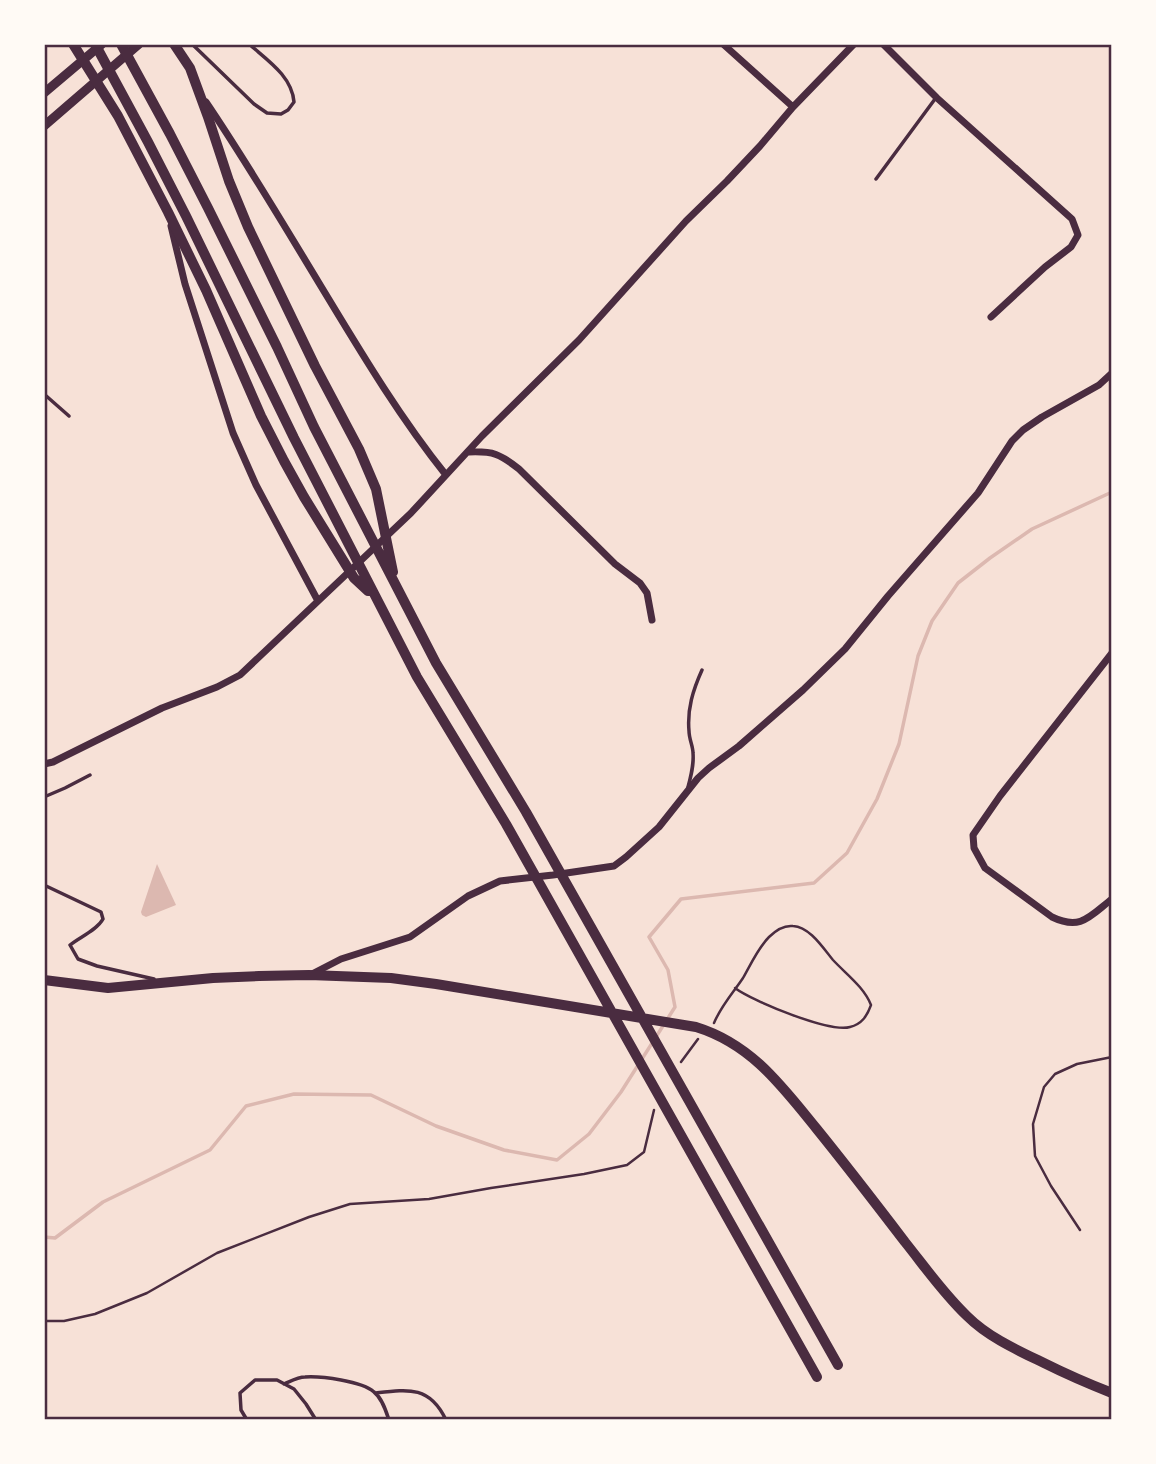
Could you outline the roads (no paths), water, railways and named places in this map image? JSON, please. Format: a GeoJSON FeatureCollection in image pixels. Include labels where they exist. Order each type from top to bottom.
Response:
{"type":"FeatureCollection","features":[{"type":"Feature","properties":{"kind":"main road"},"geometry":{"type":"LineString","coordinates":[[74,44],[90,52],[167,179],[294,438],[417,677],[506,824],[817,1377]]}},
{"type":"Feature","properties":{"kind":"main road"},"geometry":{"type":"LineString","coordinates":[[121,44],[214,219],[314,427],[436,663],[527,813],[838,1365]]}},
{"type":"Feature","properties":{"kind":"main road"},"geometry":{"type":"LineString","coordinates":[[174,44],[190,68],[248,227],[315,366],[359,449],[376,489],[396,585]]}},
{"type":"Feature","properties":{"kind":"main road"},"geometry":{"type":"LineString","coordinates":[[90,52],[100,78],[168,212],[284,461],[355,578],[376,598]]}},
{"type":"Feature","properties":{"kind":"main road"},"geometry":{"type":"LineString","coordinates":[[44,980],[108,988],[213,978],[358,976],[413,981],[695,1027],[711,1032],[742,1049],[769,1073],[839,1157],[941,1289],[968,1317],[1013,1348],[1112,1393]]}},
{"type":"Feature","properties":{"kind":"street"},"geometry":{"type":"LineString","coordinates":[[44,93],[102,44]]}},
{"type":"Feature","properties":{"kind":"street"},"geometry":{"type":"LineString","coordinates":[[44,126],[139,44]]}},
{"type":"Feature","properties":{"kind":"street"},"geometry":{"type":"LineString","coordinates":[[723,44],[793,107]]}},
{"type":"Feature","properties":{"kind":"street"},"geometry":{"type":"LineString","coordinates":[[44,764],[162,708],[240,675],[411,513],[491,427],[579,340],[686,221],[744,164],[793,107],[854,44]]}},
{"type":"Feature","properties":{"kind":"street"},"geometry":{"type":"LineString","coordinates":[[883,44],[937,98],[1076,225],[1077,235],[1071,247],[991,317]]}},
{"type":"Feature","properties":{"kind":"street"},"geometry":{"type":"LineString","coordinates":[[198,90],[259,183],[384,389],[446,475]]}},
{"type":"Feature","properties":{"kind":"street"},"geometry":{"type":"LineString","coordinates":[[168,212],[185,285],[233,433],[256,485],[318,601]]}},
{"type":"Feature","properties":{"kind":"street"},"geometry":{"type":"LineString","coordinates":[[309,975],[341,958],[410,937],[468,896],[500,881],[614,866],[626,858],[659,827],[709,768],[739,746],[820,676],[978,494],[1012,441],[1023,430],[1100,385],[1112,373]]}},
{"type":"Feature","properties":{"kind":"street"},"geometry":{"type":"LineString","coordinates":[[469,452],[494,453],[519,469],[615,564],[640,583],[647,593],[652,620]]}},
{"type":"Feature","properties":{"kind":"street"},"geometry":{"type":"LineString","coordinates":[[1112,653],[1000,796],[973,835],[974,848],[985,868],[1064,923],[1081,922],[1112,899]]}},
{"type":"Feature","properties":{"kind":"lane"},"geometry":{"type":"LineString","coordinates":[[192,44],[254,104],[267,113],[281,114],[294,102],[293,91],[284,76],[249,44]]}},
{"type":"Feature","properties":{"kind":"lane"},"geometry":{"type":"LineString","coordinates":[[876,179],[937,98]]}},
{"type":"Feature","properties":{"kind":"lane"},"geometry":{"type":"LineString","coordinates":[[44,394],[69,416]]}},
{"type":"Feature","properties":{"kind":"lane"},"geometry":{"type":"LineString","coordinates":[[687,792],[693,752],[689,714],[692,693],[702,670]]}},
{"type":"Feature","properties":{"kind":"lane"},"geometry":{"type":"LineString","coordinates":[[44,797],[90,775]]}},
{"type":"Feature","properties":{"kind":"lane"},"geometry":{"type":"LineString","coordinates":[[44,885],[100,912],[103,919],[99,927],[70,945],[78,959],[166,982]]}},
{"type":"Feature","properties":{"kind":"lane"},"geometry":{"type":"LineString","coordinates":[[284,1384],[304,1377],[364,1386],[376,1393],[389,1420]]}},
{"type":"Feature","properties":{"kind":"lane"},"geometry":{"type":"LineString","coordinates":[[247,1420],[242,1410],[240,1393],[255,1380],[277,1380],[294,1389],[316,1420]]}},
{"type":"Feature","properties":{"kind":"lane"},"geometry":{"type":"LineString","coordinates":[[376,1393],[401,1390],[421,1392],[433,1399],[446,1420]]}},
{"type":"Feature","properties":{"kind":"waterway"},"geometry":{"type":"LineString","coordinates":[[44,1237],[55,1238],[103,1202],[210,1150],[246,1106],[294,1094],[371,1095],[436,1126],[504,1150],[557,1160],[589,1134],[621,1092],[675,1007],[668,970],[649,937],[681,899],[814,883],[847,853],[877,799],[899,744],[918,656],[932,621],[958,583],[1032,529],[1112,492]]}}]}
